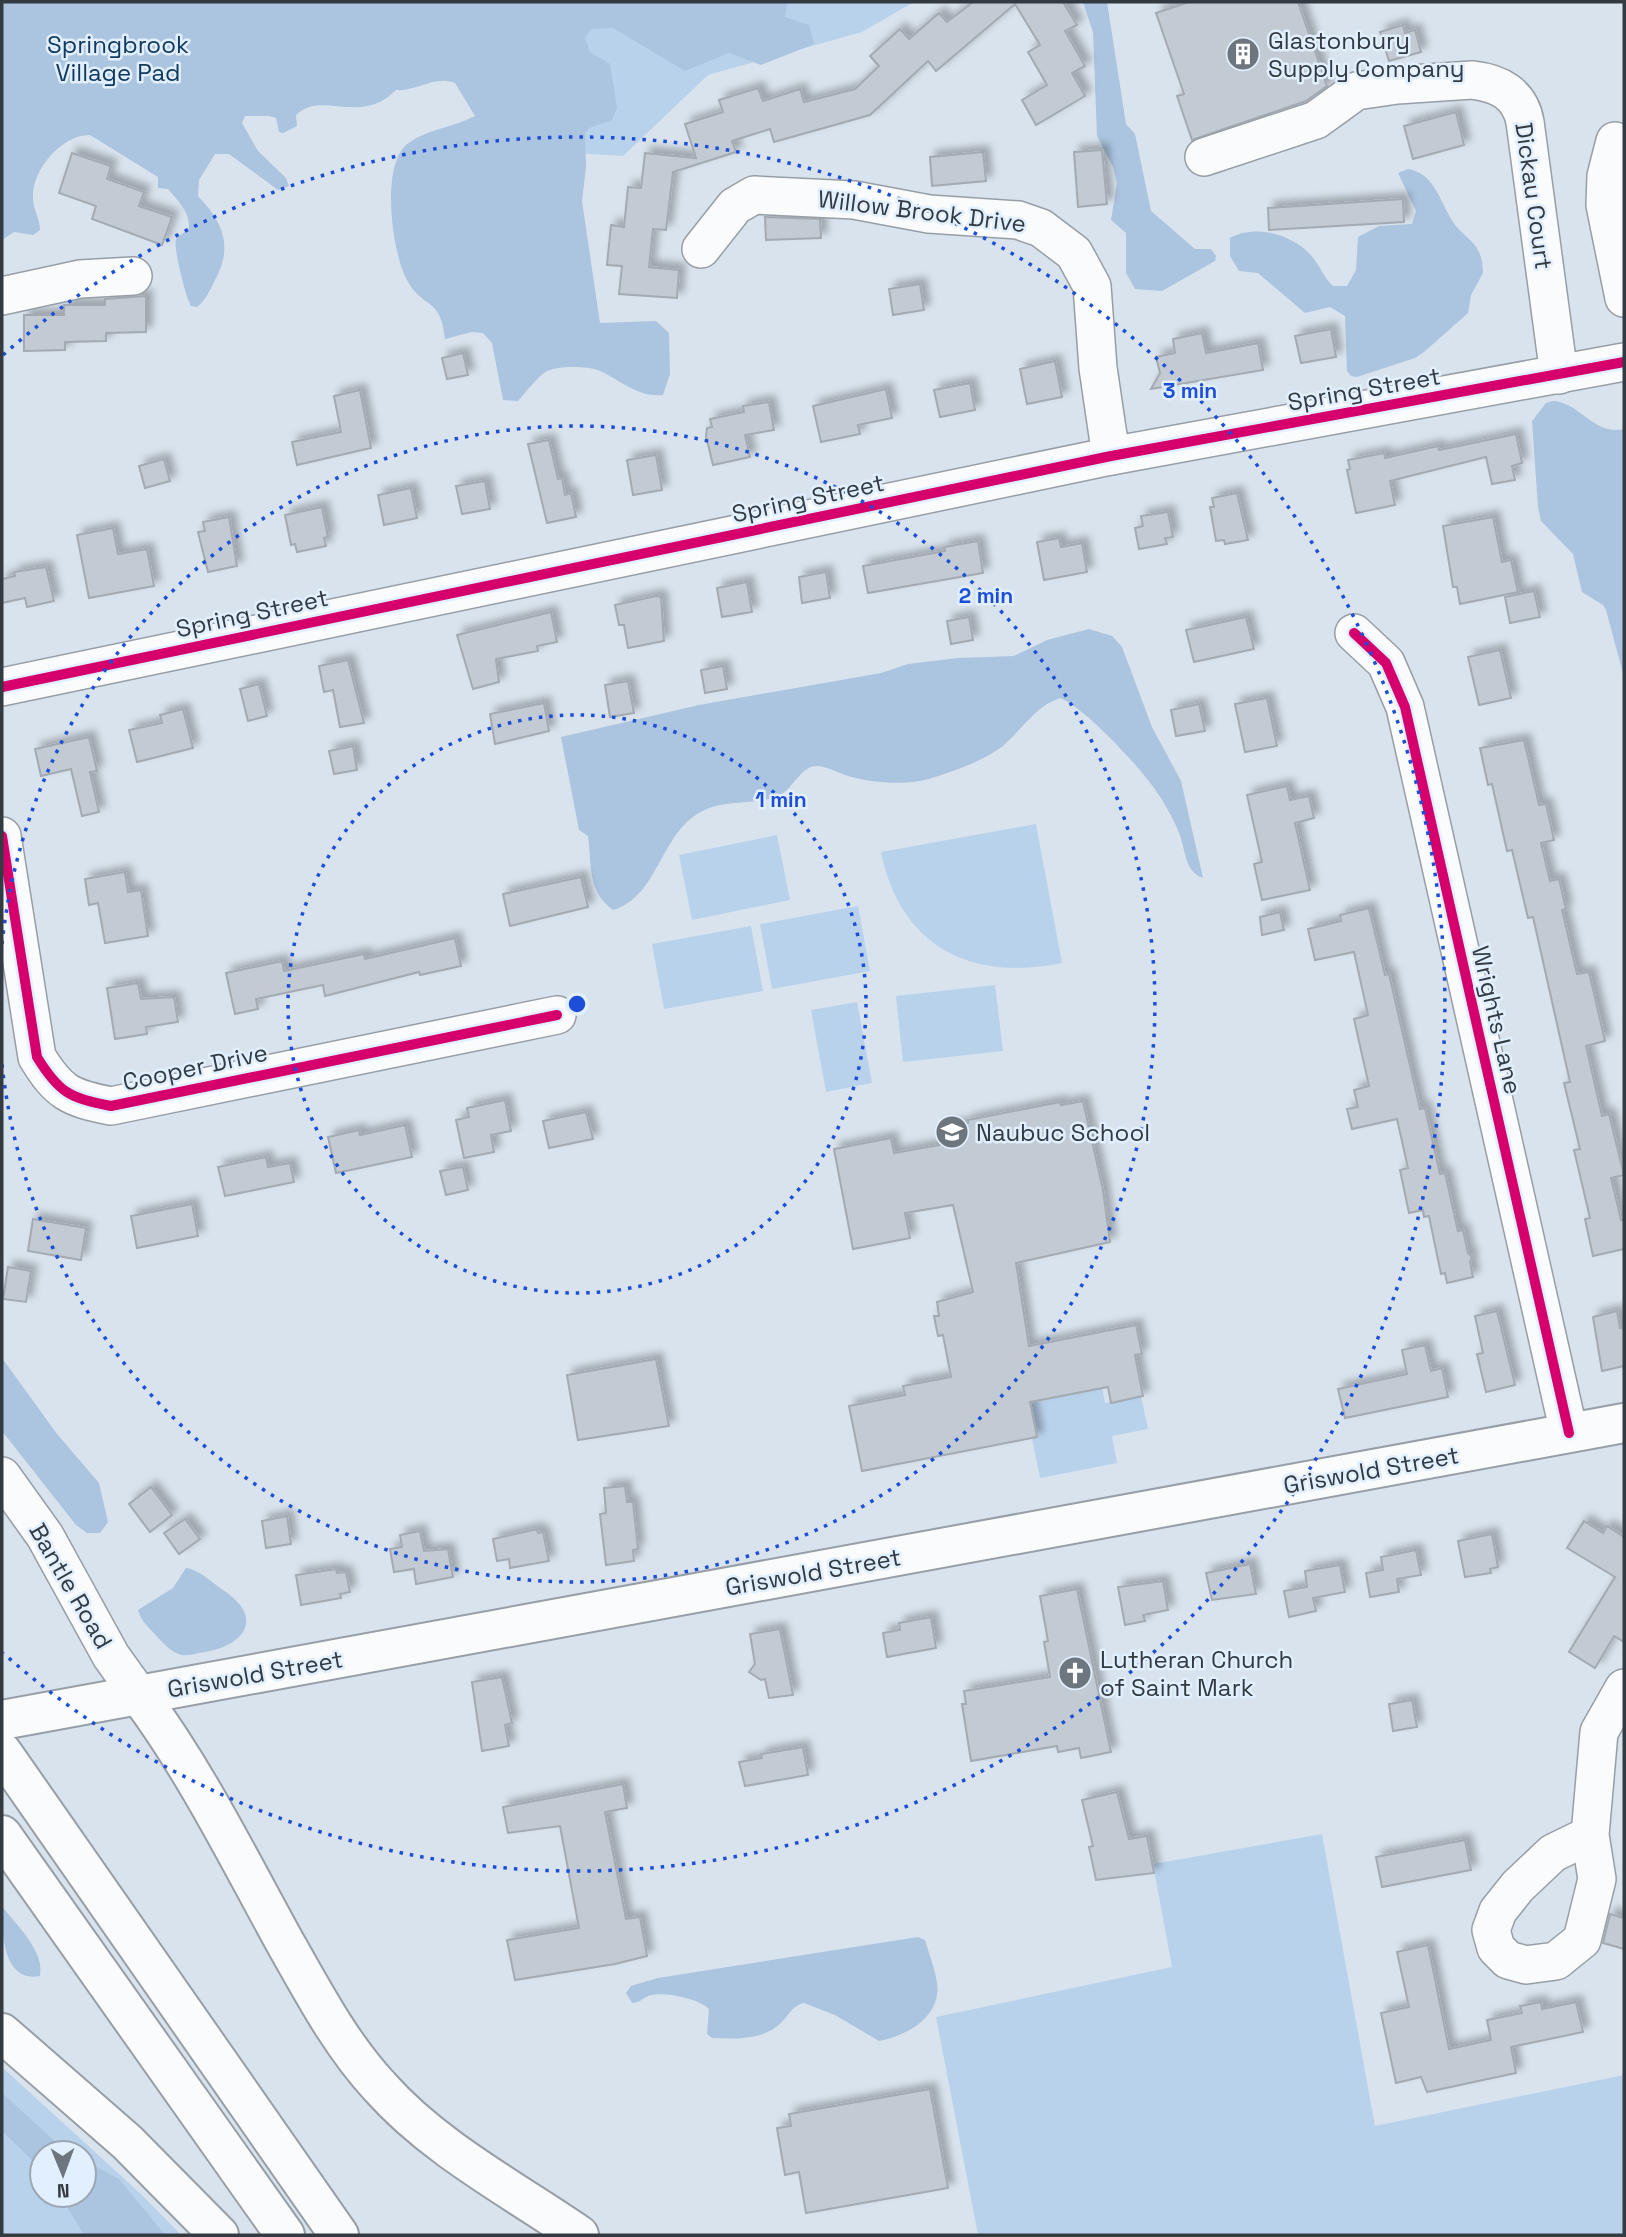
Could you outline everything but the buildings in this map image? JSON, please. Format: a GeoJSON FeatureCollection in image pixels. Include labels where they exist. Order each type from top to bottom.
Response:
{"type":"FeatureCollection","features":[{"type":"Feature","properties":{"kind":"main road","name":"Griswold Street"},"geometry":{"type":"LineString","coordinates":[[2,1720],[1624,1423]]}},
{"type":"Feature","properties":{"kind":"main road"},"geometry":{"type":"LineString","coordinates":[[139,1695],[175,1745],[321,2006],[361,2066],[395,2103],[427,2130],[579,2235]]}},
{"type":"Feature","properties":{"kind":"main road"},"geometry":{"type":"LineString","coordinates":[[2,1752],[339,2235]]}},
{"type":"Feature","properties":{"kind":"main road"},"geometry":{"type":"LineString","coordinates":[[2,1835],[285,2235]]}},
{"type":"Feature","properties":{"kind":"main road"},"geometry":{"type":"LineString","coordinates":[[2,2033],[119,2134],[219,2235]]}},
{"type":"Feature","properties":{"kind":"main road"},"geometry":{"type":"LineString","coordinates":[[293,2169],[356,2235]]}},
{"type":"Feature","properties":{"kind":"street","name":"Dickau Court"},"geometry":{"type":"LineString","coordinates":[[1204,157],[1316,120],[1345,97],[1366,89],[1472,80],[1487,82],[1510,93],[1523,112],[1559,375]]}},
{"type":"Feature","properties":{"kind":"street"},"geometry":{"type":"LineString","coordinates":[[1615,141],[1606,176],[1605,205],[1624,298]]}},
{"type":"Feature","properties":{"kind":"street","name":"Willow Brook Drive"},"geometry":{"type":"LineString","coordinates":[[701,249],[735,206],[754,195],[855,200],[929,214],[1018,220],[1041,228],[1074,253],[1092,286],[1098,368],[1111,456]]}},
{"type":"Feature","properties":{"kind":"street"},"geometry":{"type":"LineString","coordinates":[[2,296],[80,279],[133,276]]}},
{"type":"Feature","properties":{"kind":"street","name":"Spring Street"},"geometry":{"type":"LineString","coordinates":[[2,687],[1111,456],[1624,362]]}},
{"type":"Feature","properties":{"kind":"street","name":"Wrights Lane"},"geometry":{"type":"LineString","coordinates":[[1354,633],[1381,658],[1401,692],[1569,1433]]}},
{"type":"Feature","properties":{"kind":"street","name":"Cooper Drive"},"geometry":{"type":"LineString","coordinates":[[2,836],[37,1057],[55,1085],[78,1099],[111,1106],[557,1015]]}},
{"type":"Feature","properties":{"kind":"street","name":"Bantle Road"},"geometry":{"type":"LineString","coordinates":[[2,1476],[45,1536],[111,1657],[139,1695]]}},
{"type":"Feature","properties":{"kind":"street"},"geometry":{"type":"LineString","coordinates":[[1590,1835],[1599,1732],[1624,1688]]}},
{"type":"Feature","properties":{"kind":"shaded area"},"geometry":{"type":"Polygon","coordinates":[[[530,2],[914,2],[862,32],[708,75],[623,156],[559,152],[530,2]]]}},
{"type":"Feature","properties":{"kind":"shaded area"},"geometry":{"type":"Polygon","coordinates":[[[1036,824],[1062,963],[1029,968],[998,967],[969,961],[944,950],[922,933],[904,912],[890,885],[881,852],[1036,824]]]}},
{"type":"Feature","properties":{"kind":"shaded area"},"geometry":{"type":"Polygon","coordinates":[[[777,835],[790,900],[692,920],[679,855],[777,835]]]}},
{"type":"Feature","properties":{"kind":"shaded area"},"geometry":{"type":"Polygon","coordinates":[[[858,906],[870,971],[772,989],[760,924],[858,906]]]}},
{"type":"Feature","properties":{"kind":"shaded area"},"geometry":{"type":"Polygon","coordinates":[[[751,926],[763,991],[664,1009],[652,944],[751,926]]]}},
{"type":"Feature","properties":{"kind":"shaded area"},"geometry":{"type":"Polygon","coordinates":[[[995,985],[1003,1051],[903,1062],[896,996],[995,985]]]}},
{"type":"Feature","properties":{"kind":"shaded area"},"geometry":{"type":"Polygon","coordinates":[[[857,1002],[872,1083],[826,1092],[811,1010],[857,1002]]]}},
{"type":"Feature","properties":{"kind":"shaded area"},"geometry":{"type":"Polygon","coordinates":[[[1102,1387],[1105,1403],[1141,1396],[1148,1429],[1112,1436],[1117,1463],[1040,1478],[1025,1403],[1102,1387]]]}},
{"type":"Feature","properties":{"kind":"shaded area"},"geometry":{"type":"Polygon","coordinates":[[[1322,1834],[1375,2126],[1624,2075],[1624,2235],[978,2235],[936,2017],[1172,1967],[1153,1864],[1322,1834]]]}},
{"type":"Feature","properties":{"kind":"shaded area"},"geometry":{"type":"Polygon","coordinates":[[[2,2067],[81,2139],[28,2139],[28,2209],[98,2209],[98,2155],[181,2235],[2,2235],[2,2067]]]}},
{"type":"Feature","properties":{"kind":"green space","name":"Springbrook Village Pad"},"geometry":{"type":"Polygon","coordinates":[[[2,2],[787,2],[785,17],[809,25],[814,44],[761,65],[729,53],[685,71],[613,28],[591,29],[585,38],[590,52],[610,64],[617,108],[612,120],[589,128],[585,133],[586,167],[582,201],[600,323],[656,321],[669,333],[670,374],[663,395],[654,395],[637,391],[598,370],[563,367],[549,370],[541,376],[518,401],[503,400],[492,343],[483,333],[472,332],[445,339],[440,316],[407,280],[397,250],[391,208],[394,168],[400,152],[410,142],[475,116],[455,83],[439,81],[396,90],[382,101],[368,106],[317,105],[306,108],[296,115],[297,126],[283,133],[279,132],[276,118],[245,116],[242,123],[258,151],[286,178],[289,186],[278,190],[229,154],[215,154],[199,180],[198,196],[219,225],[223,235],[224,256],[221,268],[205,298],[197,307],[191,306],[176,252],[177,238],[189,228],[183,207],[168,189],[158,188],[158,177],[90,135],[79,136],[59,147],[37,177],[33,198],[40,230],[33,235],[14,232],[2,240],[2,2]]]}},
{"type":"Feature","properties":{"kind":"green space"},"geometry":{"type":"Polygon","coordinates":[[[1083,2],[1107,2],[1126,124],[1135,134],[1151,211],[1195,249],[1211,249],[1216,256],[1215,261],[1162,291],[1135,289],[1126,273],[1126,233],[1111,220],[1117,183],[1113,167],[1097,136],[1093,32],[1083,2]]]}},
{"type":"Feature","properties":{"kind":"green space"},"geometry":{"type":"Polygon","coordinates":[[[1408,169],[1417,171],[1434,187],[1455,225],[1480,253],[1483,273],[1471,295],[1468,313],[1424,352],[1415,358],[1357,377],[1351,376],[1347,371],[1345,316],[1330,307],[1305,313],[1258,273],[1239,271],[1230,256],[1230,238],[1251,232],[1263,232],[1286,238],[1297,243],[1314,259],[1333,286],[1347,286],[1356,270],[1358,237],[1379,226],[1412,224],[1416,211],[1398,173],[1408,169]]]}},
{"type":"Feature","properties":{"kind":"green space"},"geometry":{"type":"Polygon","coordinates":[[[1553,401],[1572,407],[1604,428],[1624,429],[1624,677],[1606,610],[1603,605],[1582,592],[1573,554],[1541,521],[1532,421],[1546,403],[1553,401]]]}},
{"type":"Feature","properties":{"kind":"green space"},"geometry":{"type":"Polygon","coordinates":[[[1089,629],[1112,636],[1122,647],[1152,727],[1181,781],[1203,878],[1189,865],[1173,820],[1144,775],[1100,728],[1060,698],[1044,706],[997,750],[970,764],[932,778],[901,783],[879,782],[818,766],[806,770],[776,797],[708,809],[686,823],[675,836],[650,879],[628,903],[613,910],[599,894],[592,877],[588,836],[579,830],[561,737],[699,705],[881,673],[908,664],[958,658],[1014,656],[1047,640],[1089,629]]]}},
{"type":"Feature","properties":{"kind":"green space"},"geometry":{"type":"Polygon","coordinates":[[[2,1358],[57,1434],[99,1483],[108,1522],[100,1533],[87,1533],[76,1525],[2,1431],[2,1358]]]}},
{"type":"Feature","properties":{"kind":"green space"},"geometry":{"type":"Polygon","coordinates":[[[186,1568],[210,1580],[237,1601],[244,1612],[246,1622],[244,1631],[237,1639],[214,1650],[184,1655],[170,1649],[146,1625],[138,1610],[173,1588],[186,1568]]]}},
{"type":"Feature","properties":{"kind":"green space"},"geometry":{"type":"Polygon","coordinates":[[[2,1906],[34,1948],[40,1976],[27,1976],[11,1963],[4,1941],[2,1906]]]}},
{"type":"Feature","properties":{"kind":"green space"},"geometry":{"type":"Polygon","coordinates":[[[918,1937],[925,1940],[936,1975],[938,1989],[934,2005],[923,2021],[915,2027],[879,2041],[835,2015],[804,2003],[795,2007],[769,2031],[737,2038],[712,2038],[707,2034],[709,2009],[704,2005],[662,1994],[648,1996],[632,2003],[626,1993],[631,1986],[658,1978],[918,1937]]]}},
{"type":"Feature","properties":{"kind":"green space"},"geometry":{"type":"Polygon","coordinates":[[[2,2093],[53,2139],[28,2139],[28,2156],[2,2131],[2,2093]]]}},
{"type":"Feature","properties":{"kind":"green space"},"geometry":{"type":"Polygon","coordinates":[[[98,2168],[119,2179],[165,2235],[84,2235],[68,2209],[98,2209],[98,2168]]]}},
{"type":"Feature","properties":{"kind":"cycle path"},"geometry":{"type":"LineString","coordinates":[[2,687],[1111,456],[1624,362]]}},
{"type":"Feature","properties":{"kind":"cycle path"},"geometry":{"type":"LineString","coordinates":[[1354,633],[1386,663],[1405,707],[1569,1433]]}},
{"type":"Feature","properties":{"kind":"cycle path"},"geometry":{"type":"LineString","coordinates":[[2,836],[37,1057],[59,1086],[85,1100],[111,1106],[557,1015]]}},
{"type":"Feature","properties":{"kind":"place","name":"Glastonbury Supply Company"},"geometry":{"type":"Point","coordinates":[1243,54]}},
{"type":"Feature","properties":{"kind":"place","name":"Naubuc School"},"geometry":{"type":"Point","coordinates":[952,1132]}},
{"type":"Feature","properties":{"kind":"place","name":"Lutheran Church of Saint Mark"},"geometry":{"type":"Point","coordinates":[1075,1673]}}]}
